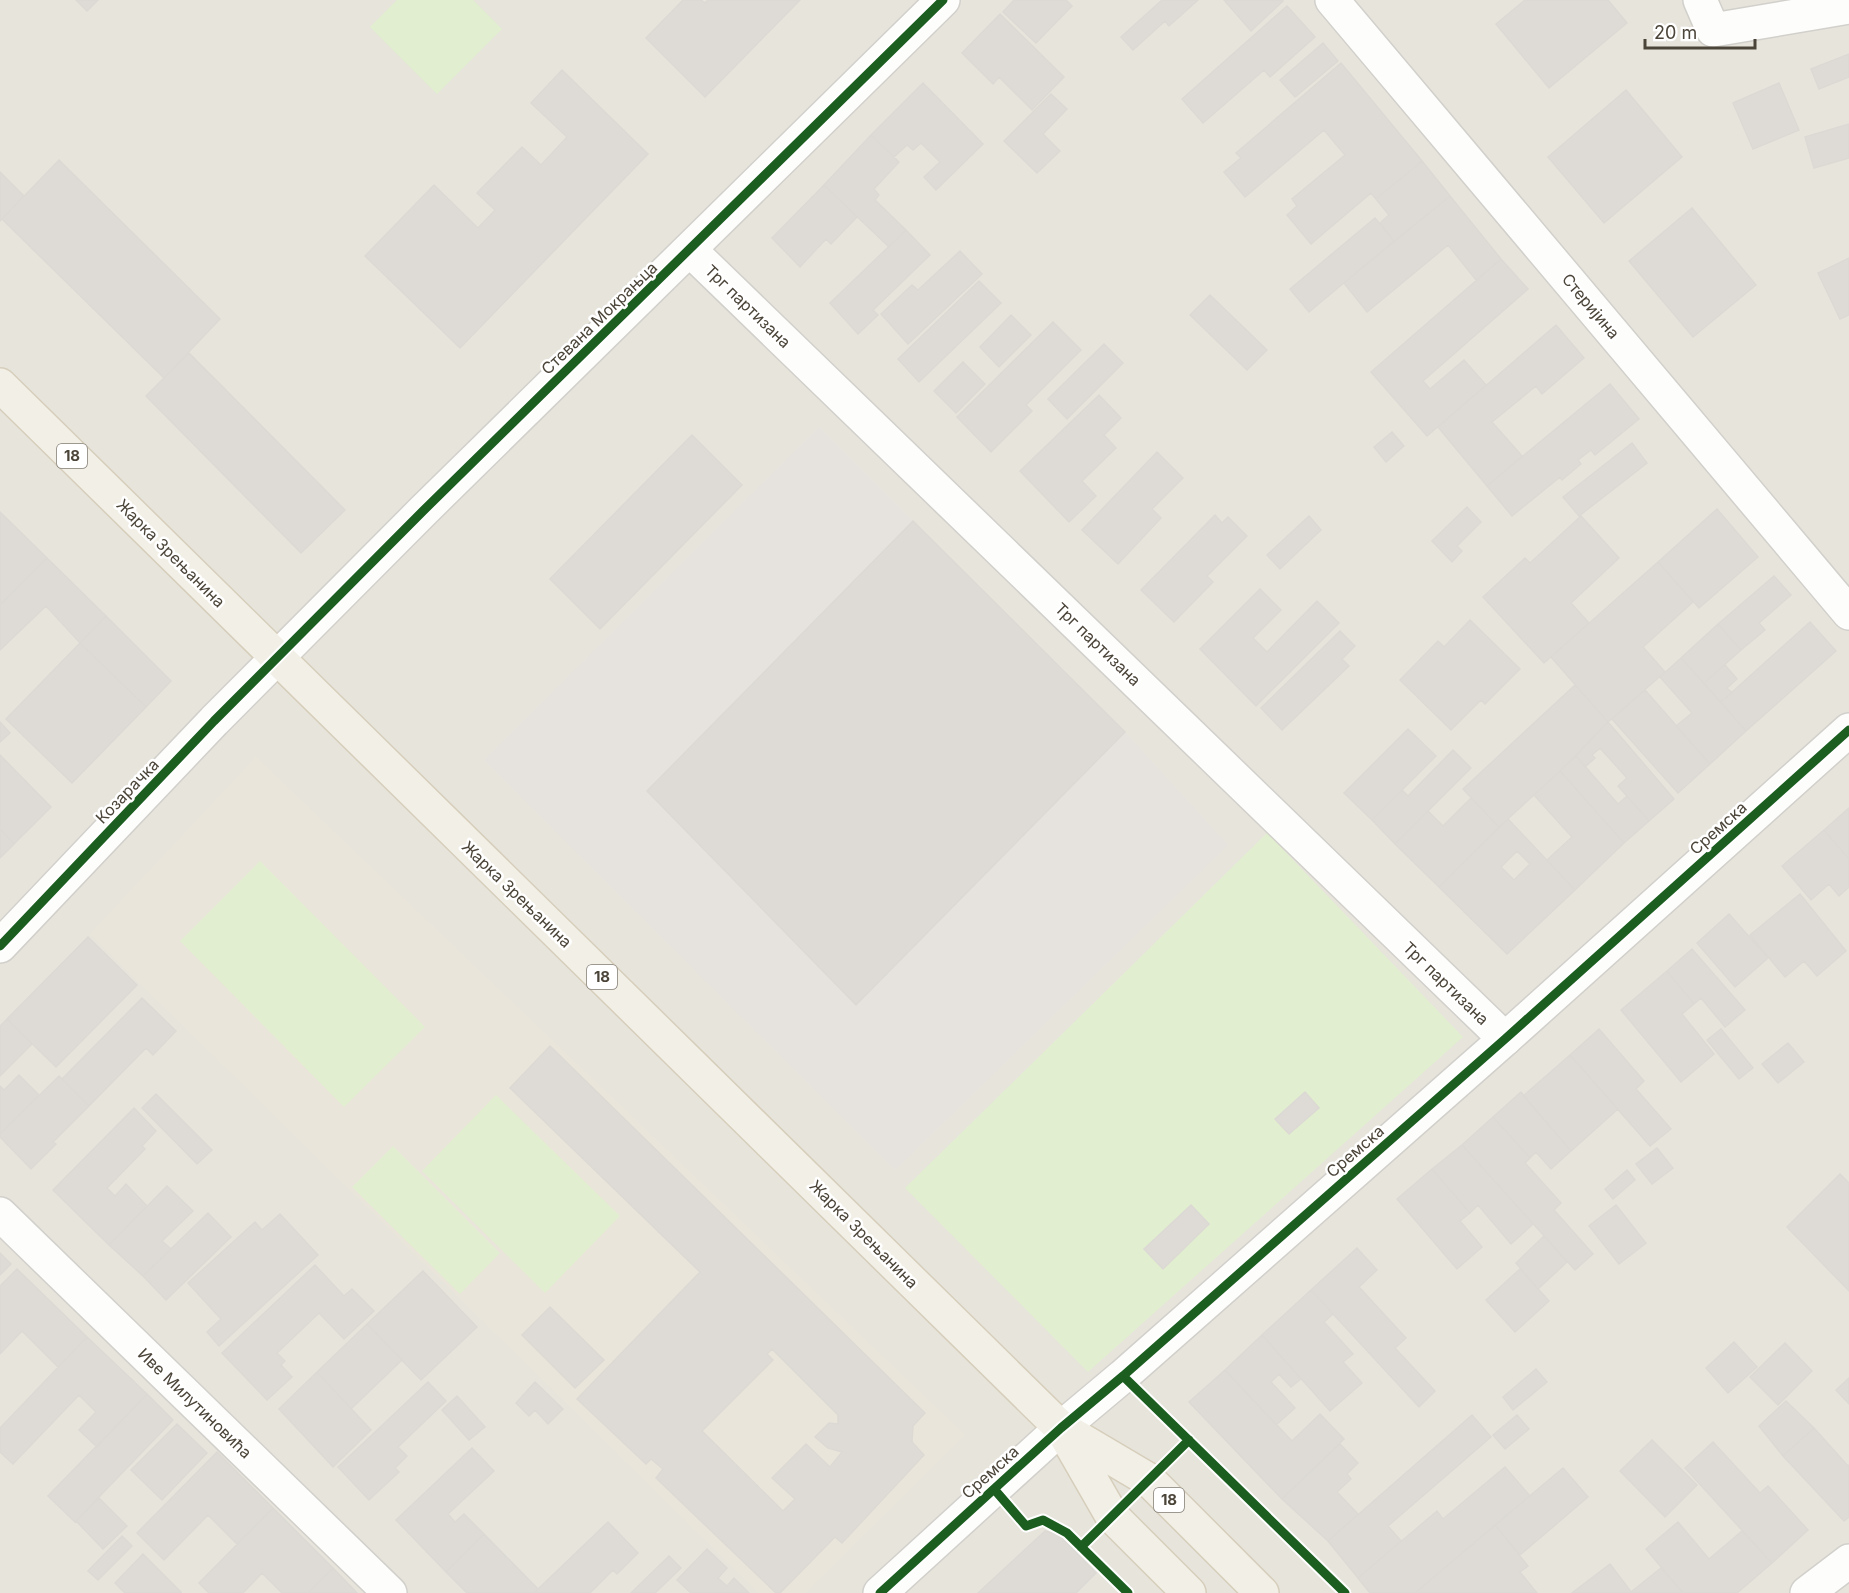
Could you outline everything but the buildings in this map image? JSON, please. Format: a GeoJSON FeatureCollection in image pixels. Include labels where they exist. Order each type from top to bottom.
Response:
{"type":"FeatureCollection","features":[{"type":"Feature","properties":{"kind":"main road","name":"Жарка Зрењанина"},"geometry":{"type":"LineString","coordinates":[[0,385],[1061,1428],[1149,1480],[1262,1593]]}},
{"type":"Feature","properties":{"kind":"main road","name":"Жарка Зрењанина"},"geometry":{"type":"LineString","coordinates":[[1061,1428],[1112,1516],[1189,1593]]}},
{"type":"Feature","properties":{"kind":"street","name":"Стевана Мокрањца"},"geometry":{"type":"LineString","coordinates":[[277,658],[422,512],[943,0]]}},
{"type":"Feature","properties":{"kind":"street","name":"Стеријина"},"geometry":{"type":"LineString","coordinates":[[1332,0],[1849,613]]}},
{"type":"Feature","properties":{"kind":"street"},"geometry":{"type":"LineString","coordinates":[[1700,0],[1713,30],[1849,7]]}},
{"type":"Feature","properties":{"kind":"street","name":"Трг партизана"},"geometry":{"type":"LineString","coordinates":[[690,250],[1505,1039]]}},
{"type":"Feature","properties":{"kind":"street","name":"Козарачка"},"geometry":{"type":"LineString","coordinates":[[0,946],[277,658]]}},
{"type":"Feature","properties":{"kind":"street","name":"Сремска"},"geometry":{"type":"LineString","coordinates":[[880,1593],[1061,1428],[1505,1039],[1849,730]]}},
{"type":"Feature","properties":{"kind":"street","name":"Иве Милутиновића"},"geometry":{"type":"LineString","coordinates":[[0,1214],[390,1593]]}},
{"type":"Feature","properties":{"kind":"street"},"geometry":{"type":"LineString","coordinates":[[1807,1593],[1849,1561]]}},
{"type":"Feature","properties":{"kind":"shaded area"},"geometry":{"type":"Polygon","coordinates":[[[0,0],[1849,0],[1849,1593],[0,1593],[0,0]]]}},
{"type":"Feature","properties":{"kind":"shaded area"},"geometry":{"type":"Polygon","coordinates":[[[819,427],[913,521],[647,791],[856,1005],[1125,732],[1228,845],[895,1170],[484,760],[819,427]]]}},
{"type":"Feature","properties":{"kind":"shaded area"},"geometry":{"type":"Polygon","coordinates":[[[256,757],[965,1435],[805,1593],[759,1593],[90,934],[256,757]]]}},
{"type":"Feature","properties":{"kind":"green space"},"geometry":{"type":"Polygon","coordinates":[[[397,0],[473,0],[502,29],[437,94],[370,27],[397,0]]]}},
{"type":"Feature","properties":{"kind":"green space"},"geometry":{"type":"Polygon","coordinates":[[[1267,833],[1463,1037],[1088,1372],[905,1188],[1267,833]]]}},
{"type":"Feature","properties":{"kind":"green space"},"geometry":{"type":"Polygon","coordinates":[[[260,861],[425,1027],[344,1107],[180,941],[260,861]]]}},
{"type":"Feature","properties":{"kind":"green space"},"geometry":{"type":"Polygon","coordinates":[[[496,1095],[620,1216],[545,1293],[422,1171],[496,1095]]]}},
{"type":"Feature","properties":{"kind":"green space"},"geometry":{"type":"Polygon","coordinates":[[[393,1146],[500,1253],[460,1294],[352,1187],[393,1146]]]}},
{"type":"Feature","properties":{"kind":"cycle path"},"geometry":{"type":"LineString","coordinates":[[0,946],[214,721],[422,512],[943,0]]}},
{"type":"Feature","properties":{"kind":"cycle path"},"geometry":{"type":"LineString","coordinates":[[880,1593],[1061,1428],[1505,1039],[1849,730]]}},
{"type":"Feature","properties":{"kind":"cycle path"},"geometry":{"type":"LineString","coordinates":[[1123,1376],[1345,1593]]}},
{"type":"Feature","properties":{"kind":"cycle path"},"geometry":{"type":"LineString","coordinates":[[1081,1547],[1189,1440]]}},
{"type":"Feature","properties":{"kind":"cycle path"},"geometry":{"type":"LineString","coordinates":[[994,1489],[1026,1526],[1043,1520],[1067,1533],[1128,1593]]}}]}
